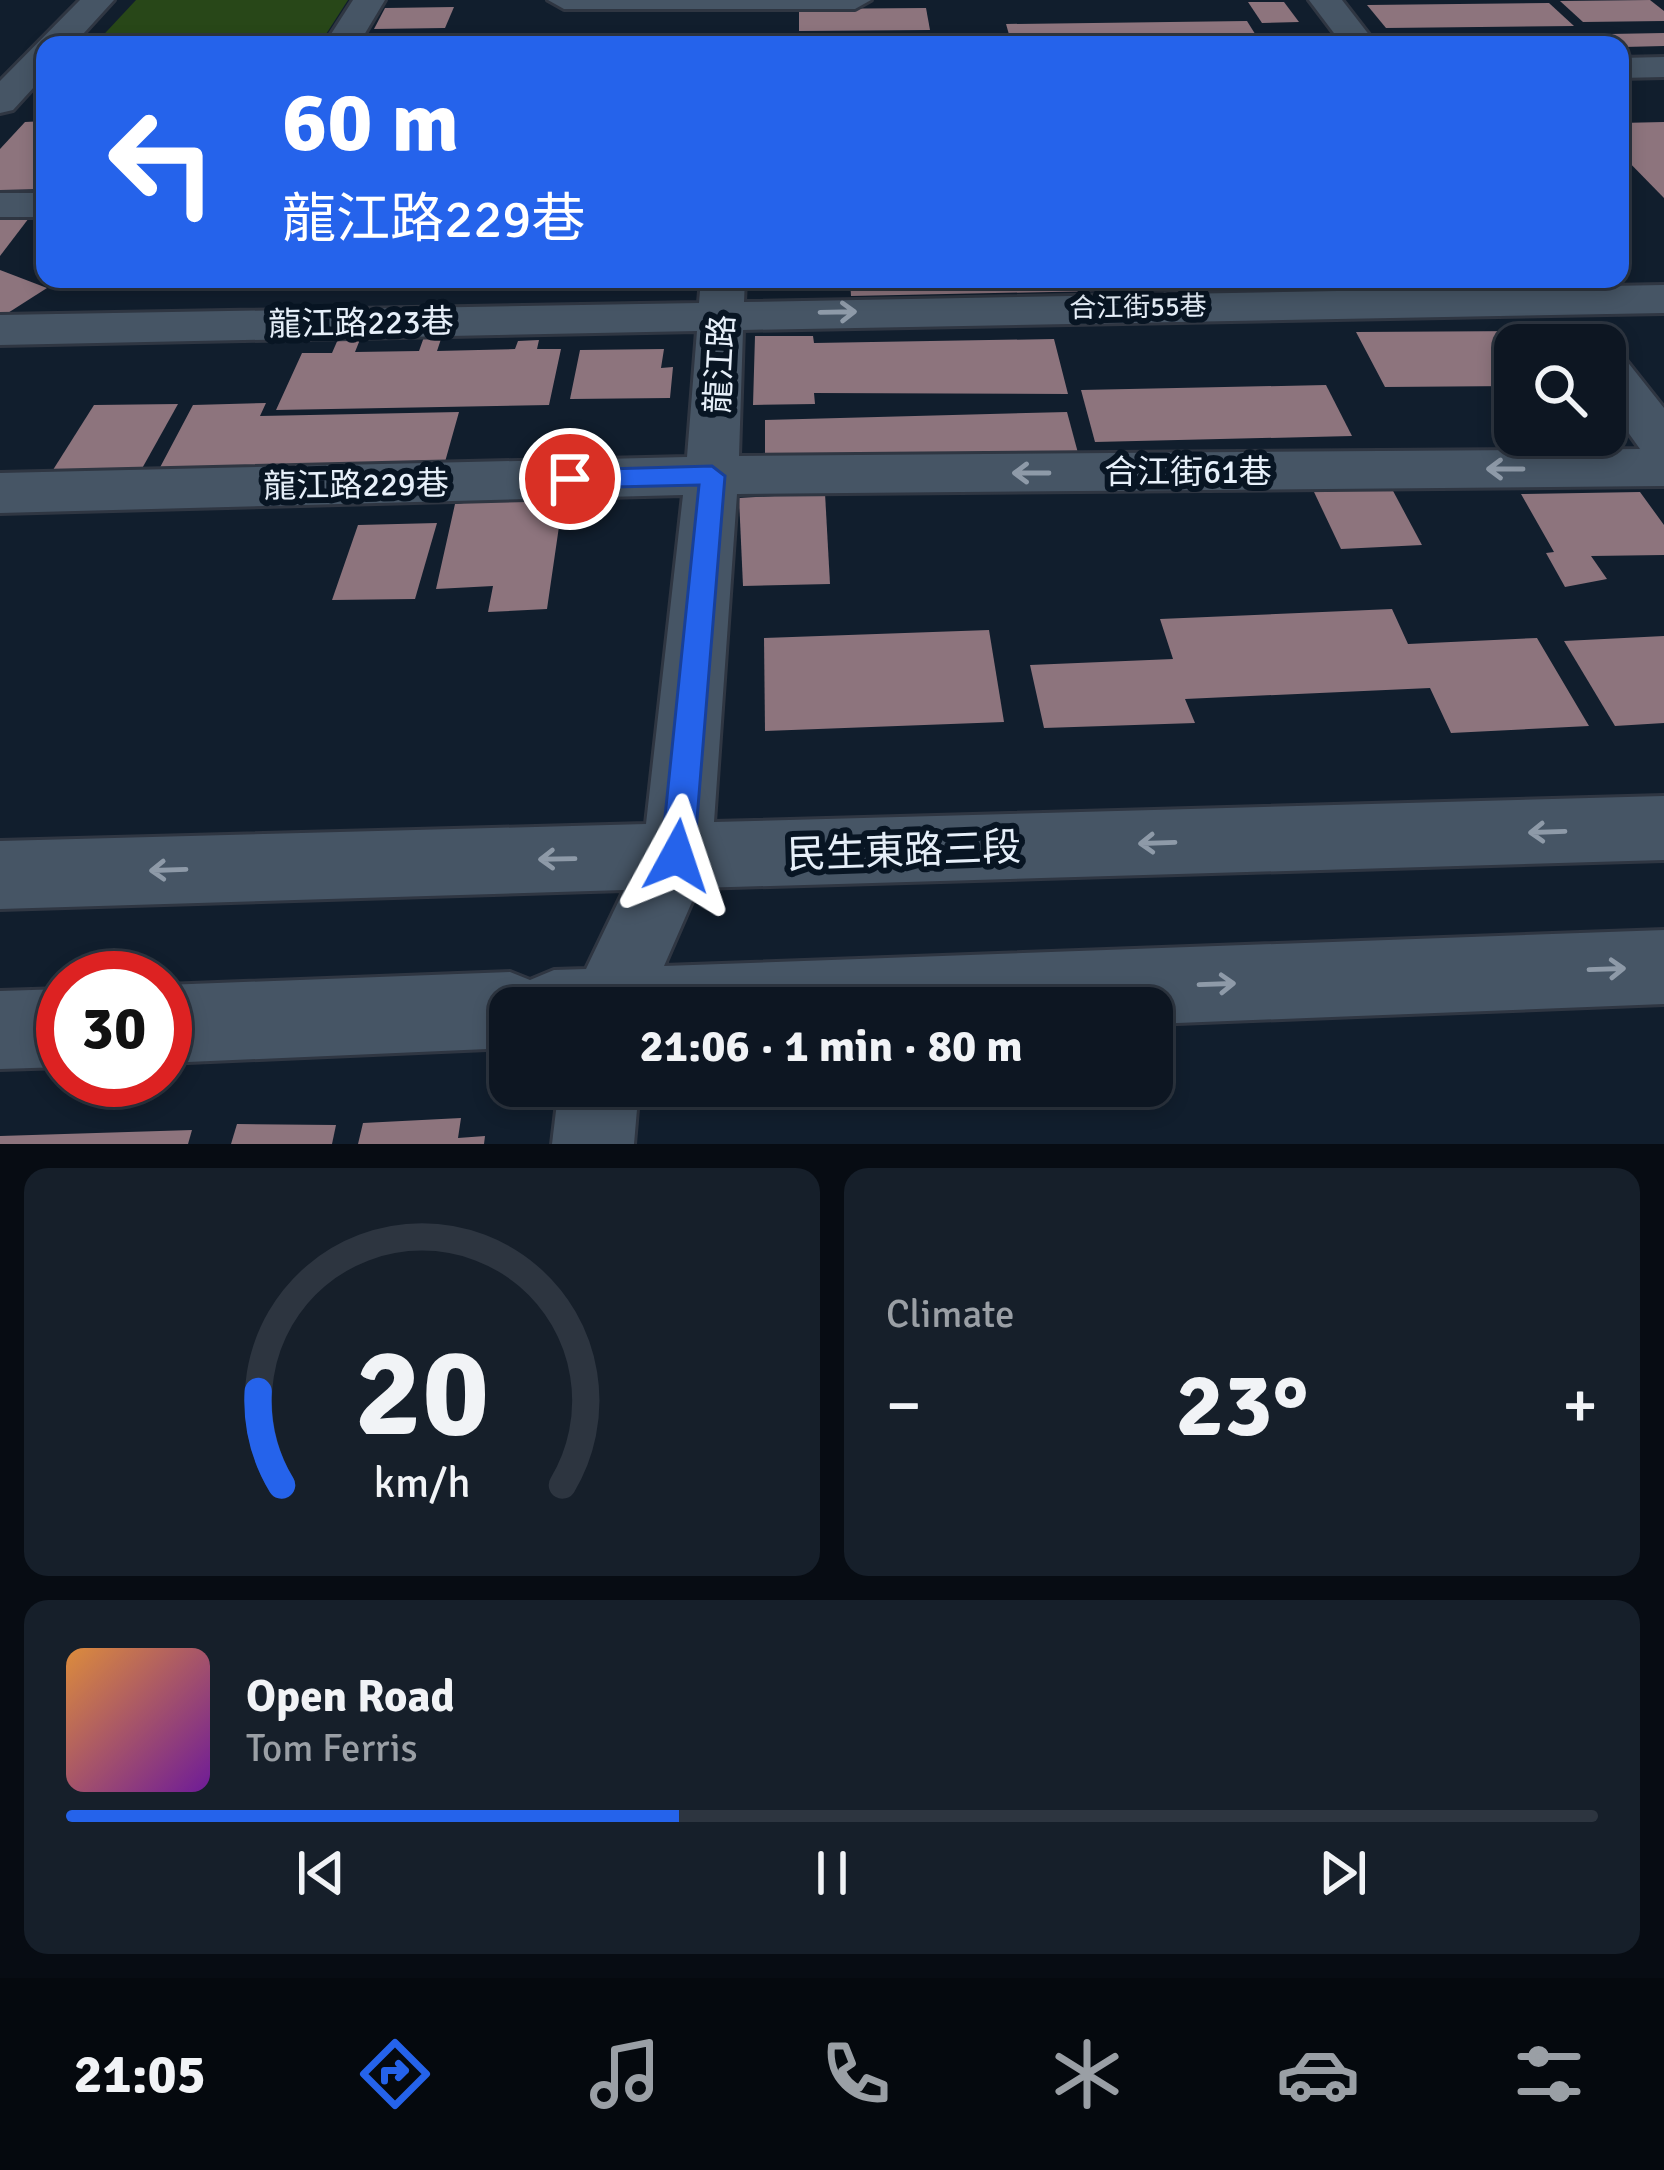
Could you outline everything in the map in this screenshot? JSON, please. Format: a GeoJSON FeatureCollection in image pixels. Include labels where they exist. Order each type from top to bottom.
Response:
{"type":"FeatureCollection","features":[{"type":"Feature","properties":{"kind":"street"},"geometry":{"type":"LineString","coordinates":[[63,36],[98,0]]}},
{"type":"Feature","properties":{"kind":"street"},"geometry":{"type":"LineString","coordinates":[[346,36],[369,0]]}},
{"type":"Feature","properties":{"kind":"street"},"geometry":{"type":"LineString","coordinates":[[564,0],[743,8],[855,0]]}},
{"type":"Feature","properties":{"kind":"street"},"geometry":{"type":"LineString","coordinates":[[1325,0],[1353,36]]}},
{"type":"Feature","properties":{"kind":"street"},"geometry":{"type":"LineString","coordinates":[[14,93],[36,66]]}},
{"type":"Feature","properties":{"kind":"street"},"geometry":{"type":"LineString","coordinates":[[1629,68],[1664,67]]}},
{"type":"Feature","properties":{"kind":"street"},"geometry":{"type":"LineString","coordinates":[[0,206],[36,205]]}},
{"type":"Feature","properties":{"kind":"street"},"geometry":{"type":"LineString","coordinates":[[1547,290],[1573,324]]}},
{"type":"Feature","properties":{"kind":"street","name":"合江街55巷"},"geometry":{"type":"LineString","coordinates":[[722,296],[1547,290],[1664,299]]}},
{"type":"Feature","properties":{"kind":"street","name":"龍江路223巷"},"geometry":{"type":"LineString","coordinates":[[0,330],[722,296]]}},
{"type":"Feature","properties":{"kind":"street","name":"龍江路"},"geometry":{"type":"LineString","coordinates":[[602,987],[677,856],[712,476],[722,296]]}},
{"type":"Feature","properties":{"kind":"street"},"geometry":{"type":"LineString","coordinates":[[1626,394],[1664,444]]}},
{"type":"Feature","properties":{"kind":"street","name":"合江街61巷"},"geometry":{"type":"LineString","coordinates":[[712,476],[1664,467]]}},
{"type":"Feature","properties":{"kind":"street","name":"龍江路229巷"},"geometry":{"type":"LineString","coordinates":[[0,493],[712,476]]}},
{"type":"Feature","properties":{"kind":"street","name":"民生東路三段"},"geometry":{"type":"LineString","coordinates":[[0,875],[1664,829]]}},
{"type":"Feature","properties":{"kind":"street"},"geometry":{"type":"LineString","coordinates":[[1127,987],[1664,967]]}},
{"type":"Feature","properties":{"kind":"street"},"geometry":{"type":"LineString","coordinates":[[192,1023],[489,1011]]}},
{"type":"Feature","properties":{"kind":"street"},"geometry":{"type":"LineString","coordinates":[[0,1030],[36,1029]]}},
{"type":"Feature","properties":{"kind":"street"},"geometry":{"type":"LineString","coordinates":[[593,1144],[597,1107]]}},
{"type":"Feature","properties":{"kind":"green space"},"geometry":{"type":"Polygon","coordinates":[[[136,0],[348,0],[325,36],[102,36],[136,0]]]}},
{"type":"Feature","properties":{"kind":"building"},"geometry":{"type":"Polygon","coordinates":[[[1650,0],[1664,11],[1664,21],[1583,22],[1560,1],[1650,0]]]}},
{"type":"Feature","properties":{"kind":"building"},"geometry":{"type":"Polygon","coordinates":[[[1248,2],[1284,2],[1299,22],[1262,23],[1248,2]]]}},
{"type":"Feature","properties":{"kind":"building"},"geometry":{"type":"Polygon","coordinates":[[[1549,3],[1574,26],[1386,28],[1367,5],[1549,3]]]}},
{"type":"Feature","properties":{"kind":"building"},"geometry":{"type":"Polygon","coordinates":[[[454,7],[445,28],[374,29],[385,8],[454,7]]]}},
{"type":"Feature","properties":{"kind":"building"},"geometry":{"type":"Polygon","coordinates":[[[926,8],[930,30],[799,31],[799,9],[926,8]]]}},
{"type":"Feature","properties":{"kind":"building"},"geometry":{"type":"Polygon","coordinates":[[[1247,21],[1256,36],[1009,36],[1006,24],[1247,21]]]}},
{"type":"Feature","properties":{"kind":"building"},"geometry":{"type":"Polygon","coordinates":[[[1664,33],[1664,46],[1629,47],[1629,36],[1609,34],[1664,33]]]}},
{"type":"Feature","properties":{"kind":"building"},"geometry":{"type":"Polygon","coordinates":[[[36,121],[36,189],[0,190],[0,149],[25,122],[36,121]]]}},
{"type":"Feature","properties":{"kind":"building"},"geometry":{"type":"Polygon","coordinates":[[[1664,122],[1664,198],[1629,162],[1629,123],[1664,122]]]}},
{"type":"Feature","properties":{"kind":"building"},"geometry":{"type":"Polygon","coordinates":[[[32,214],[0,256],[0,215],[32,214]]]}},
{"type":"Feature","properties":{"kind":"building"},"geometry":{"type":"Polygon","coordinates":[[[0,270],[36,284],[36,288],[47,288],[0,318],[0,270]]]}},
{"type":"Feature","properties":{"kind":"building"},"geometry":{"type":"Polygon","coordinates":[[[851,288],[1196,289],[851,296],[851,288]]]}},
{"type":"Feature","properties":{"kind":"building"},"geometry":{"type":"Polygon","coordinates":[[[1494,331],[1494,386],[1385,387],[1356,332],[1494,331]]]}},
{"type":"Feature","properties":{"kind":"building"},"geometry":{"type":"Polygon","coordinates":[[[442,336],[437,351],[515,349],[518,341],[539,340],[537,349],[561,349],[549,405],[276,410],[302,353],[332,353],[339,337],[361,337],[355,352],[419,351],[424,337],[442,336]]]}},
{"type":"Feature","properties":{"kind":"building"},"geometry":{"type":"Polygon","coordinates":[[[755,336],[813,336],[814,343],[1054,339],[1068,394],[814,393],[815,404],[753,405],[755,336]]]}},
{"type":"Feature","properties":{"kind":"building"},"geometry":{"type":"Polygon","coordinates":[[[664,349],[661,368],[673,367],[670,398],[570,399],[580,350],[664,349]]]}},
{"type":"Feature","properties":{"kind":"building"},"geometry":{"type":"Polygon","coordinates":[[[1326,385],[1352,436],[1095,442],[1081,390],[1326,385]]]}},
{"type":"Feature","properties":{"kind":"building"},"geometry":{"type":"Polygon","coordinates":[[[266,403],[260,416],[459,412],[443,469],[156,475],[193,405],[266,403]]]}},
{"type":"Feature","properties":{"kind":"building"},"geometry":{"type":"Polygon","coordinates":[[[178,404],[130,490],[39,492],[94,405],[178,404]]]}},
{"type":"Feature","properties":{"kind":"building"},"geometry":{"type":"Polygon","coordinates":[[[1067,412],[1078,453],[765,461],[765,420],[1067,412]]]}},
{"type":"Feature","properties":{"kind":"building"},"geometry":{"type":"Polygon","coordinates":[[[1392,489],[1422,545],[1341,549],[1314,492],[1392,489]]]}},
{"type":"Feature","properties":{"kind":"building"},"geometry":{"type":"Polygon","coordinates":[[[1640,492],[1664,525],[1664,555],[1591,556],[1607,579],[1565,587],[1546,553],[1554,552],[1521,494],[1640,492]]]}},
{"type":"Feature","properties":{"kind":"building"},"geometry":{"type":"Polygon","coordinates":[[[825,493],[830,584],[743,586],[739,498],[825,493]]]}},
{"type":"Feature","properties":{"kind":"building"},"geometry":{"type":"Polygon","coordinates":[[[525,496],[524,501],[563,499],[547,609],[488,612],[493,586],[436,589],[455,504],[525,496]]]}},
{"type":"Feature","properties":{"kind":"building"},"geometry":{"type":"Polygon","coordinates":[[[437,523],[415,599],[332,600],[358,525],[437,523]]]}},
{"type":"Feature","properties":{"kind":"building"},"geometry":{"type":"Polygon","coordinates":[[[1392,609],[1408,644],[1537,638],[1589,726],[1451,733],[1430,688],[1185,699],[1195,723],[1044,728],[1030,665],[1173,659],[1160,619],[1392,609]]]}},
{"type":"Feature","properties":{"kind":"building"},"geometry":{"type":"Polygon","coordinates":[[[989,630],[1004,722],[765,731],[764,638],[989,630]]]}},
{"type":"Feature","properties":{"kind":"building"},"geometry":{"type":"Polygon","coordinates":[[[1664,636],[1664,723],[1615,726],[1564,641],[1664,636]]]}},
{"type":"Feature","properties":{"kind":"building"},"geometry":{"type":"Polygon","coordinates":[[[461,1118],[458,1138],[485,1136],[484,1144],[358,1144],[363,1123],[461,1118]]]}},
{"type":"Feature","properties":{"kind":"building"},"geometry":{"type":"Polygon","coordinates":[[[237,1124],[336,1125],[332,1144],[231,1144],[237,1124]]]}},
{"type":"Feature","properties":{"kind":"building"},"geometry":{"type":"Polygon","coordinates":[[[192,1130],[188,1144],[0,1144],[0,1136],[192,1130]]]}},
{"type":"Feature","properties":{"kind":"route"},"geometry":{"type":"LineString","coordinates":[[570,479],[712,476],[677,856]]}}]}
